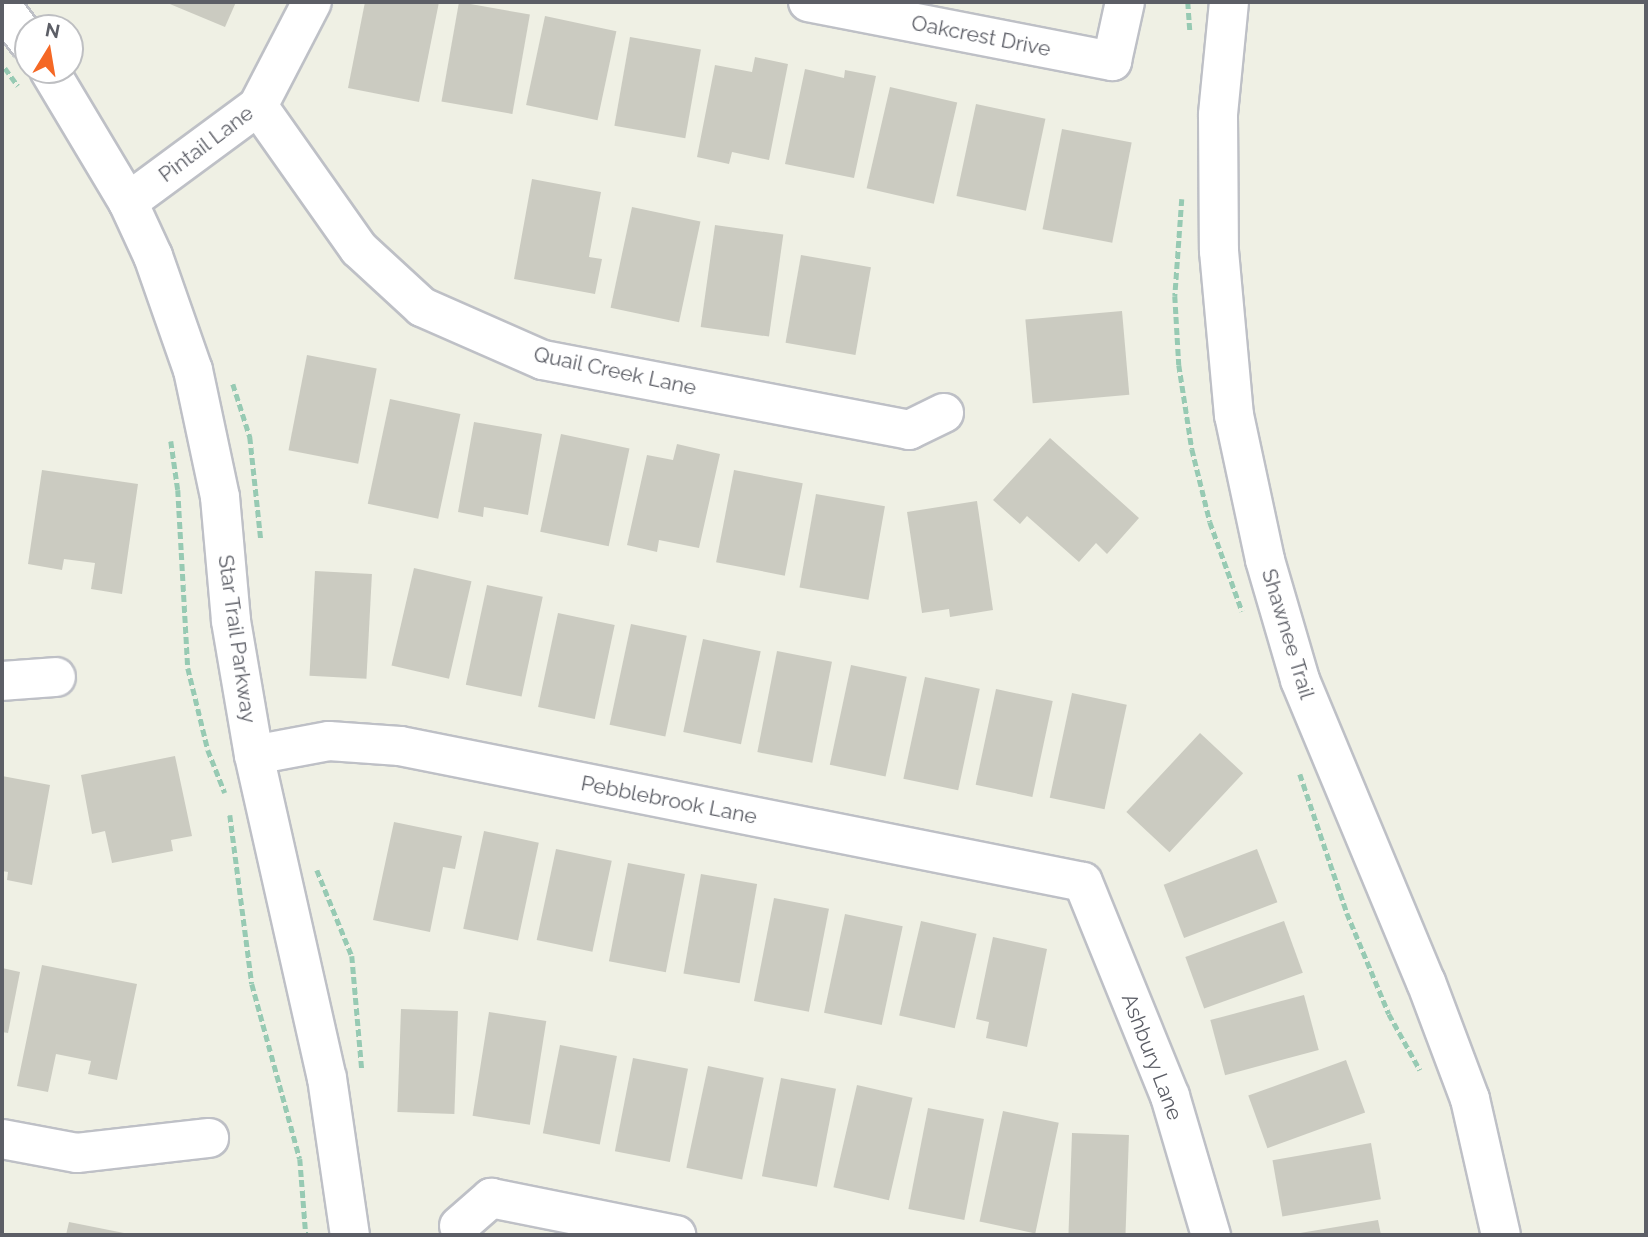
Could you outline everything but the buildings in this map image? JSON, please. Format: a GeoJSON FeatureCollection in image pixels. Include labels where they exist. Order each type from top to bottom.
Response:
{"type":"FeatureCollection","features":[{"type":"Feature","properties":{"kind":"street","name":"Pintail Lane"},"geometry":{"type":"LineString","coordinates":[[128,202],[258,106],[312,2]]}},
{"type":"Feature","properties":{"kind":"street","name":"Oakcrest Drive"},"geometry":{"type":"LineString","coordinates":[[808,2],[1112,61],[1125,2]]}},
{"type":"Feature","properties":{"kind":"street","name":"Shawnee Trail"},"geometry":{"type":"LineString","coordinates":[[1229,2],[1218,115],[1219,251],[1234,415],[1265,560],[1300,680],[1426,982],[1470,1099],[1501,1235]]}},
{"type":"Feature","properties":{"kind":"street"},"geometry":{"type":"LineString","coordinates":[[2,7],[14,23]]}},
{"type":"Feature","properties":{"kind":"street","name":"Star Trail Parkway"},"geometry":{"type":"LineString","coordinates":[[38,84],[128,202],[173,308],[209,435],[231,621],[254,755],[327,1078],[350,1235]]}},
{"type":"Feature","properties":{"kind":"street","name":"Quail Creek Lane"},"geometry":{"type":"LineString","coordinates":[[258,106],[359,249],[422,307],[543,360],[909,430],[944,413]]}},
{"type":"Feature","properties":{"kind":"street"},"geometry":{"type":"LineString","coordinates":[[2,681],[56,677]]}},
{"type":"Feature","properties":{"kind":"street","name":"Pebblebrook Lane"},"geometry":{"type":"LineString","coordinates":[[254,755],[329,741],[400,746],[1083,882]]}},
{"type":"Feature","properties":{"kind":"street","name":"Ashbury Lane"},"geometry":{"type":"LineString","coordinates":[[1083,882],[1170,1096],[1211,1235]]}},
{"type":"Feature","properties":{"kind":"street"},"geometry":{"type":"LineString","coordinates":[[2,1139],[77,1153],[209,1138]]}},
{"type":"Feature","properties":{"kind":"street"},"geometry":{"type":"LineString","coordinates":[[459,1226],[491,1198],[676,1235]]}},
{"type":"Feature","properties":{"kind":"path"},"geometry":{"type":"LineString","coordinates":[[169,428],[178,490],[188,668],[208,750],[229,800]]}},
{"type":"Feature","properties":{"kind":"path"},"geometry":{"type":"LineString","coordinates":[[230,813],[252,984],[300,1159],[306,1235]]}}]}
